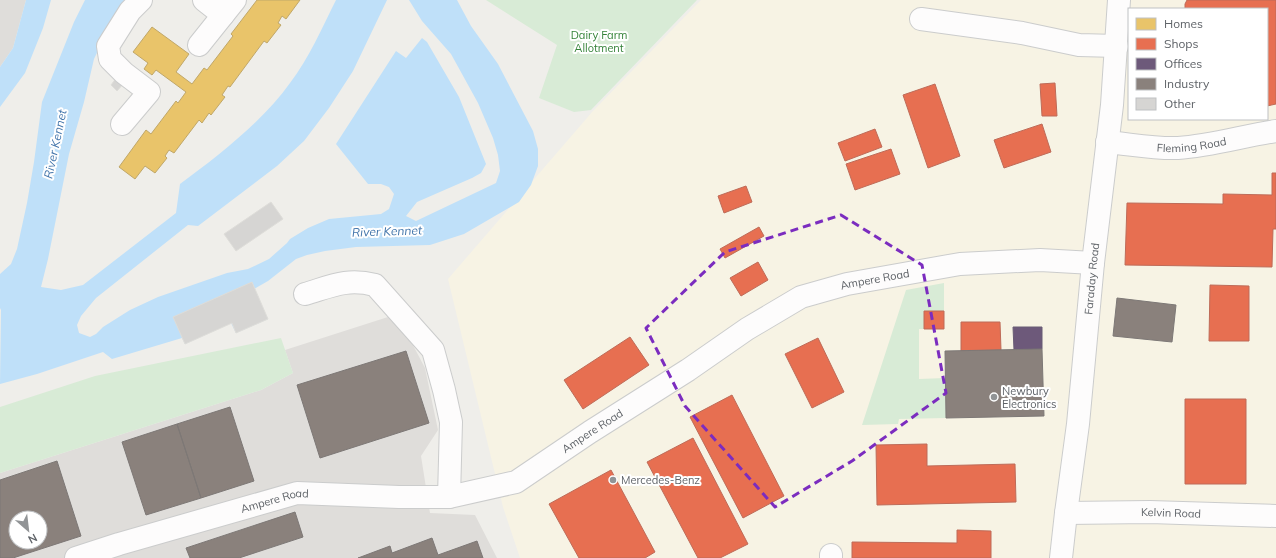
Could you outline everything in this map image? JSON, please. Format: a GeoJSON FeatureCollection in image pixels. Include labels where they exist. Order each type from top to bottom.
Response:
{"type":"FeatureCollection","features":[{"type":"Feature","properties":{"kind":"street"},"geometry":{"type":"LineString","coordinates":[[122,124],[149,92],[124,73],[110,59],[108,46],[130,11],[141,0]]}},
{"type":"Feature","properties":{"kind":"street"},"geometry":{"type":"LineString","coordinates":[[199,45],[229,8],[204,0]]}},
{"type":"Feature","properties":{"kind":"street","name":"Faraday Road"},"geometry":{"type":"LineString","coordinates":[[1061,558],[1078,424],[1092,263],[1112,105],[1119,0]]}},
{"type":"Feature","properties":{"kind":"street"},"geometry":{"type":"LineString","coordinates":[[922,19],[1022,33],[1079,45],[1117,46]]}},
{"type":"Feature","properties":{"kind":"street","name":"Fleming Road"},"geometry":{"type":"LineString","coordinates":[[1107,142],[1178,148],[1276,131]]}},
{"type":"Feature","properties":{"kind":"street","name":"Ampere Road"},"geometry":{"type":"LineString","coordinates":[[76,558],[119,544],[297,493],[399,497],[449,497],[516,482],[590,432],[688,370],[747,329],[801,297],[847,284],[960,264],[1040,260],[1092,263]]}},
{"type":"Feature","properties":{"kind":"street"},"geometry":{"type":"LineString","coordinates":[[306,294],[350,282],[361,282],[375,285],[433,350],[451,422],[449,497]]}},
{"type":"Feature","properties":{"kind":"street","name":"Kelvin Road"},"geometry":{"type":"LineString","coordinates":[[1066,513],[1150,512],[1276,516]]}},
{"type":"Feature","properties":{"kind":"highlighted area"},"geometry":{"type":"Polygon","coordinates":[[[841,215],[922,265],[946,393],[852,461],[775,507],[685,406],[646,328],[725,252],[841,215]]]}},
{"type":"Feature","properties":{"kind":"shaded area"},"geometry":{"type":"Polygon","coordinates":[[[0,0],[26,0],[13,48],[0,67],[0,0]]]}},
{"type":"Feature","properties":{"kind":"shaded area"},"geometry":{"type":"Polygon","coordinates":[[[701,0],[1276,0],[1276,558],[520,558],[503,507],[448,279],[593,111],[701,0]]]}},
{"type":"Feature","properties":{"kind":"shaded area"},"geometry":{"type":"Polygon","coordinates":[[[388,317],[406,332],[425,368],[438,430],[421,456],[430,513],[475,515],[497,558],[0,558],[0,473],[261,390],[293,373],[285,350],[388,317]]]}},
{"type":"Feature","properties":{"kind":"green space","name":"Dairy Farm Allotment"},"geometry":{"type":"Polygon","coordinates":[[[486,0],[697,0],[591,110],[574,112],[539,98],[557,45],[486,0]]]}},
{"type":"Feature","properties":{"kind":"green space"},"geometry":{"type":"Polygon","coordinates":[[[944,283],[944,311],[924,311],[924,329],[919,329],[919,379],[945,378],[946,418],[899,419],[898,424],[862,425],[906,290],[944,283]]]}},
{"type":"Feature","properties":{"kind":"green space"},"geometry":{"type":"Polygon","coordinates":[[[281,338],[293,373],[261,390],[0,473],[0,407],[95,376],[281,338]]]}},
{"type":"Feature","properties":{"kind":"water"},"geometry":{"type":"Polygon","coordinates":[[[26,0],[51,0],[43,28],[25,73],[0,107],[0,67],[13,48],[26,0]]]}},
{"type":"Feature","properties":{"kind":"water","name":"River Kennet"},"geometry":{"type":"Polygon","coordinates":[[[85,0],[128,0],[113,19],[94,59],[84,102],[69,154],[41,287],[61,290],[83,285],[176,213],[180,184],[239,137],[267,111],[279,97],[297,73],[315,43],[336,0],[387,0],[353,71],[329,108],[304,141],[277,166],[198,226],[188,225],[96,298],[81,316],[77,325],[79,333],[90,337],[130,310],[158,297],[227,273],[248,269],[269,259],[290,239],[308,228],[329,219],[381,214],[389,209],[394,194],[389,187],[381,184],[368,184],[336,144],[396,51],[406,58],[422,38],[427,42],[459,97],[486,164],[481,173],[472,178],[417,202],[406,216],[416,221],[496,183],[500,171],[498,155],[493,138],[478,103],[451,54],[422,21],[409,0],[457,0],[471,26],[498,64],[533,131],[538,149],[538,166],[531,185],[519,202],[464,234],[430,245],[356,247],[325,251],[296,259],[268,281],[254,289],[268,319],[236,333],[231,323],[185,344],[182,338],[112,359],[103,352],[37,374],[0,384],[0,274],[11,264],[17,249],[34,162],[42,102],[74,22],[85,0]]]}},
{"type":"Feature","properties":{"kind":"building: Homes"},"geometry":{"type":"Polygon","coordinates":[[[257,0],[300,0],[286,19],[282,16],[278,23],[281,25],[267,43],[264,41],[230,87],[228,86],[222,95],[225,97],[211,115],[209,113],[202,123],[199,120],[174,153],[169,150],[165,156],[167,158],[155,173],[145,166],[135,179],[119,167],[146,130],[151,134],[176,101],[178,103],[186,92],[156,70],[152,75],[144,69],[148,63],[133,52],[152,27],[189,54],[176,72],[192,84],[204,68],[207,70],[233,36],[231,34],[257,0]]]}},
{"type":"Feature","properties":{"kind":"building: Shops"},"geometry":{"type":"Polygon","coordinates":[[[1187,0],[1276,0],[1276,104],[1268,106],[1268,8],[1185,8],[1187,0]]]}},
{"type":"Feature","properties":{"kind":"building: Shops"},"geometry":{"type":"Polygon","coordinates":[[[1055,83],[1057,116],[1042,116],[1040,84],[1055,83]]]}},
{"type":"Feature","properties":{"kind":"building: Shops"},"geometry":{"type":"Polygon","coordinates":[[[935,84],[960,156],[928,168],[903,95],[935,84]]]}},
{"type":"Feature","properties":{"kind":"building: Shops"},"geometry":{"type":"Polygon","coordinates":[[[1042,124],[1051,152],[1004,168],[994,140],[1042,124]]]}},
{"type":"Feature","properties":{"kind":"building: Shops"},"geometry":{"type":"Polygon","coordinates":[[[875,129],[882,147],[845,161],[838,143],[875,129]]]}},
{"type":"Feature","properties":{"kind":"building: Shops"},"geometry":{"type":"Polygon","coordinates":[[[891,149],[900,174],[855,190],[846,164],[891,149]]]}},
{"type":"Feature","properties":{"kind":"building: Shops"},"geometry":{"type":"Polygon","coordinates":[[[1272,173],[1276,173],[1276,229],[1273,229],[1272,267],[1125,265],[1127,203],[1223,204],[1223,194],[1272,195],[1272,173]]]}},
{"type":"Feature","properties":{"kind":"building: Shops"},"geometry":{"type":"Polygon","coordinates":[[[746,186],[752,202],[724,213],[718,196],[746,186]]]}},
{"type":"Feature","properties":{"kind":"building: Shops"},"geometry":{"type":"Polygon","coordinates":[[[759,227],[764,236],[725,258],[720,249],[759,227]]]}},
{"type":"Feature","properties":{"kind":"building: Shops"},"geometry":{"type":"Polygon","coordinates":[[[758,262],[768,280],[741,296],[730,278],[758,262]]]}},
{"type":"Feature","properties":{"kind":"building: Shops"},"geometry":{"type":"Polygon","coordinates":[[[1210,285],[1249,286],[1249,341],[1209,341],[1210,285]]]}},
{"type":"Feature","properties":{"kind":"building: Shops"},"geometry":{"type":"Polygon","coordinates":[[[924,311],[944,311],[944,329],[924,329],[924,311]]]}},
{"type":"Feature","properties":{"kind":"building: Shops"},"geometry":{"type":"Polygon","coordinates":[[[961,322],[1000,322],[1001,350],[961,351],[961,322]]]}},
{"type":"Feature","properties":{"kind":"building: Shops"},"geometry":{"type":"Polygon","coordinates":[[[630,337],[649,365],[583,409],[564,380],[630,337]]]}},
{"type":"Feature","properties":{"kind":"building: Shops"},"geometry":{"type":"Polygon","coordinates":[[[818,338],[844,392],[812,408],[785,354],[818,338]]]}},
{"type":"Feature","properties":{"kind":"building: Shops"},"geometry":{"type":"Polygon","coordinates":[[[732,395],[784,496],[743,518],[690,417],[732,395]]]}},
{"type":"Feature","properties":{"kind":"building: Shops"},"geometry":{"type":"Polygon","coordinates":[[[1185,399],[1246,399],[1246,484],[1185,484],[1185,399]]]}},
{"type":"Feature","properties":{"kind":"building: Shops"},"geometry":{"type":"Polygon","coordinates":[[[693,438],[748,544],[720,558],[698,558],[647,462],[693,438]]]}},
{"type":"Feature","properties":{"kind":"building: Shops"},"geometry":{"type":"Polygon","coordinates":[[[927,444],[927,466],[1015,464],[1016,502],[877,505],[876,445],[927,444]]]}},
{"type":"Feature","properties":{"kind":"building: Shops"},"geometry":{"type":"Polygon","coordinates":[[[611,470],[655,552],[645,558],[579,558],[549,504],[611,470]]]}},
{"type":"Feature","properties":{"kind":"building: Shops"},"geometry":{"type":"Polygon","coordinates":[[[957,530],[991,531],[991,558],[852,558],[852,542],[957,543],[957,530]]]}},
{"type":"Feature","properties":{"kind":"building: Offices"},"geometry":{"type":"Polygon","coordinates":[[[1013,327],[1042,327],[1042,349],[1014,350],[1013,327]]]}},
{"type":"Feature","properties":{"kind":"building: Industry"},"geometry":{"type":"Polygon","coordinates":[[[1117,298],[1176,305],[1172,342],[1113,336],[1117,298]]]}},
{"type":"Feature","properties":{"kind":"building: Industry","name":"Newbury Electronics"},"geometry":{"type":"Polygon","coordinates":[[[1042,349],[1044,416],[946,418],[945,351],[1042,349]]]}},
{"type":"Feature","properties":{"kind":"building: Industry"},"geometry":{"type":"Polygon","coordinates":[[[406,351],[429,423],[320,458],[297,385],[406,351]]]}},
{"type":"Feature","properties":{"kind":"building: Industry"},"geometry":{"type":"Polygon","coordinates":[[[230,407],[254,481],[201,498],[177,424],[230,407]]]}},
{"type":"Feature","properties":{"kind":"building: Industry"},"geometry":{"type":"Polygon","coordinates":[[[177,424],[201,498],[146,515],[122,442],[177,424]]]}},
{"type":"Feature","properties":{"kind":"building: Industry"},"geometry":{"type":"Polygon","coordinates":[[[57,461],[81,536],[48,547],[48,510],[8,510],[8,550],[38,550],[13,558],[0,558],[0,480],[57,461]]]}},
{"type":"Feature","properties":{"kind":"building: Industry"},"geometry":{"type":"Polygon","coordinates":[[[295,512],[303,537],[239,558],[190,558],[186,548],[295,512]]]}},
{"type":"Feature","properties":{"kind":"building: Industry"},"geometry":{"type":"Polygon","coordinates":[[[432,538],[438,555],[477,541],[483,558],[358,558],[390,546],[392,553],[432,538]]]}},
{"type":"Feature","properties":{"kind":"building: Other"},"geometry":{"type":"Polygon","coordinates":[[[117,77],[124,83],[117,91],[111,85],[117,77]]]}},
{"type":"Feature","properties":{"kind":"building: Other"},"geometry":{"type":"Polygon","coordinates":[[[271,202],[283,219],[236,251],[224,234],[271,202]]]}},
{"type":"Feature","properties":{"kind":"building: Other"},"geometry":{"type":"Polygon","coordinates":[[[252,282],[268,319],[236,333],[232,323],[185,344],[173,317],[252,282]]]}},
{"type":"Feature","properties":{"kind":"place","name":"Newbury Electronics"},"geometry":{"type":"Point","coordinates":[994,397]}},
{"type":"Feature","properties":{"kind":"place","name":"Mercedes-Benz"},"geometry":{"type":"Point","coordinates":[613,480]}}]}
